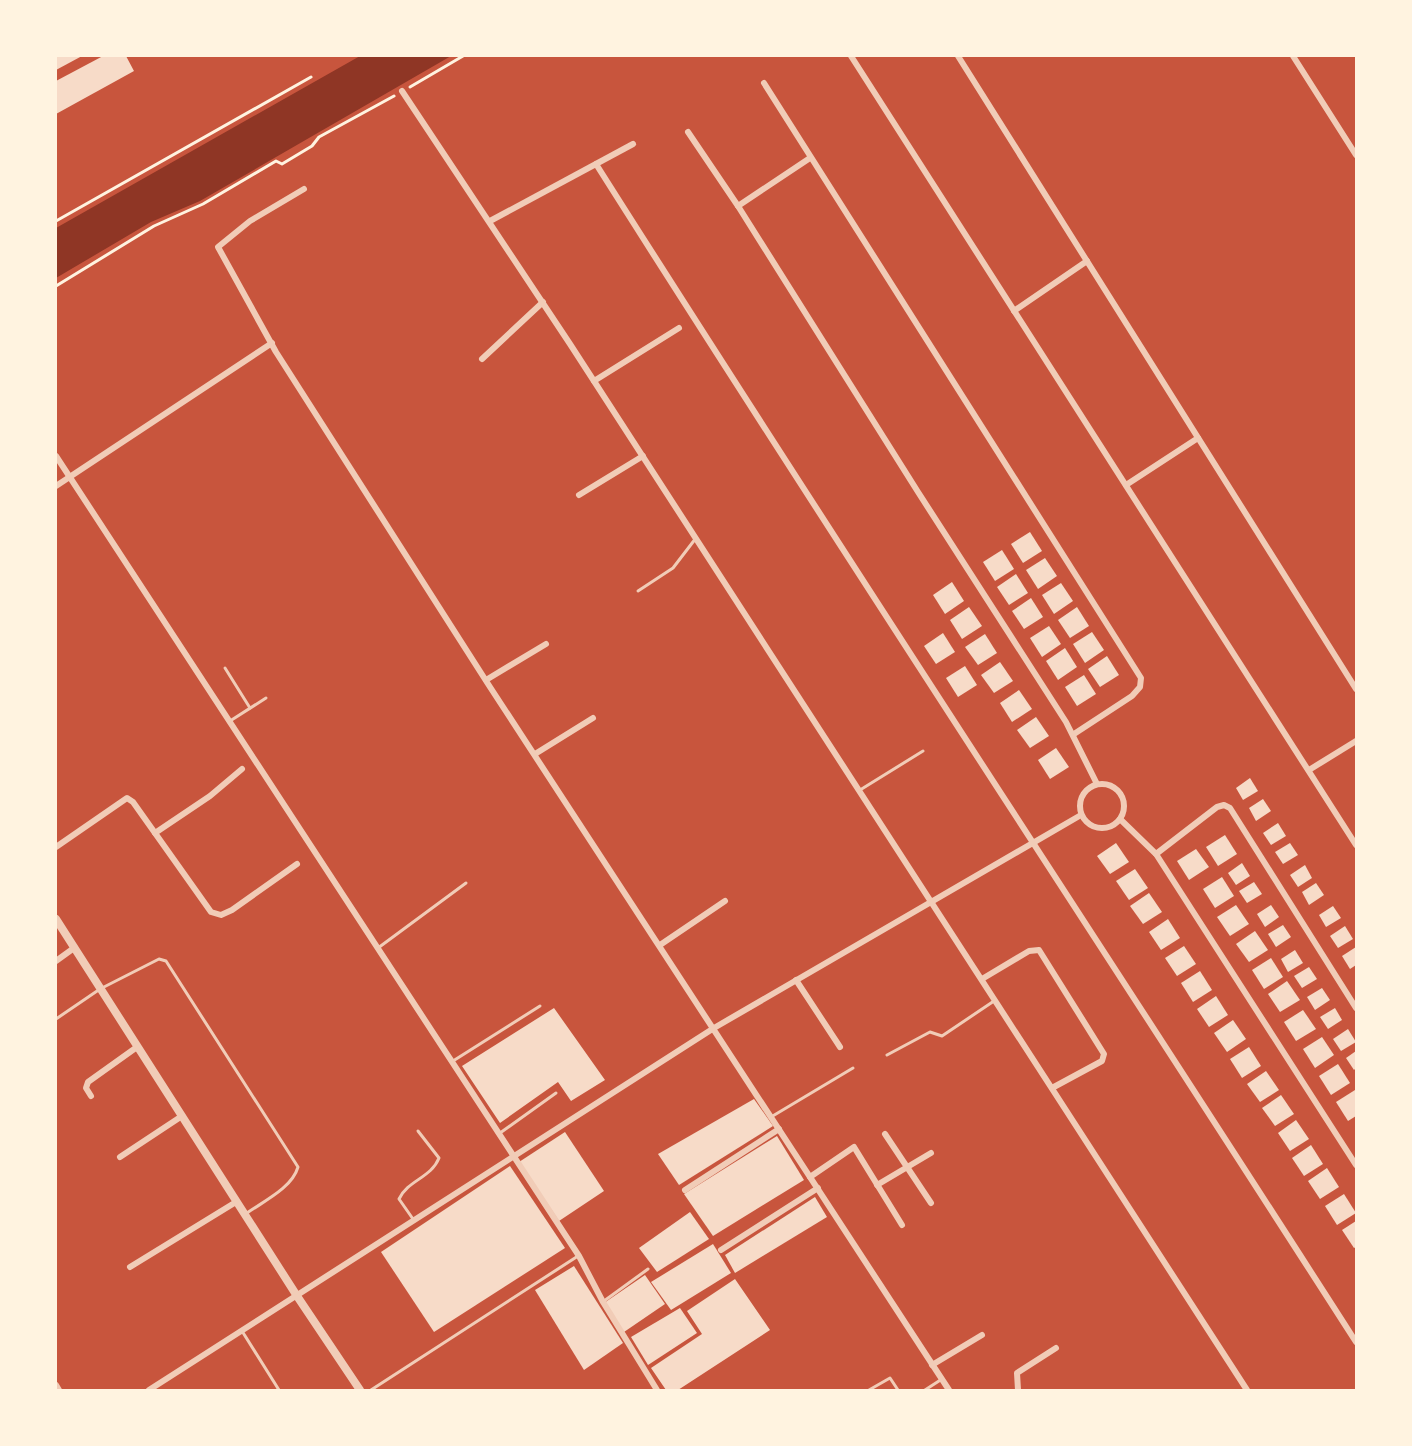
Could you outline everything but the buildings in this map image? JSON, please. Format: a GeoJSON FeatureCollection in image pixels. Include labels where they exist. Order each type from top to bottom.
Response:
{"type":"FeatureCollection","features":[{"type":"Feature","properties":{"kind":"street"},"geometry":{"type":"LineString","coordinates":[[850,56],[1356,845]]}},
{"type":"Feature","properties":{"kind":"street"},"geometry":{"type":"LineString","coordinates":[[958,56],[1356,689]]}},
{"type":"Feature","properties":{"kind":"street"},"geometry":{"type":"LineString","coordinates":[[1293,56],[1356,155]]}},
{"type":"Feature","properties":{"kind":"street"},"geometry":{"type":"LineString","coordinates":[[764,83],[1141,678],[1140,687],[1132,696],[1074,734]]}},
{"type":"Feature","properties":{"kind":"street"},"geometry":{"type":"LineString","coordinates":[[402,92],[543,302],[1247,1390]]}},
{"type":"Feature","properties":{"kind":"street"},"geometry":{"type":"LineString","coordinates":[[688,132],[738,206],[1074,734],[1097,784]]}},
{"type":"Feature","properties":{"kind":"street"},"geometry":{"type":"LineString","coordinates":[[490,221],[633,144]]}},
{"type":"Feature","properties":{"kind":"street"},"geometry":{"type":"LineString","coordinates":[[738,206],[810,158]]}},
{"type":"Feature","properties":{"kind":"street"},"geometry":{"type":"LineString","coordinates":[[596,164],[766,432],[932,685],[1032,843],[1120,974],[1356,1342]]}},
{"type":"Feature","properties":{"kind":"street"},"geometry":{"type":"LineString","coordinates":[[304,189],[250,221],[218,247],[272,342],[486,680],[949,1390]]}},
{"type":"Feature","properties":{"kind":"street"},"geometry":{"type":"LineString","coordinates":[[1014,311],[1087,261]]}},
{"type":"Feature","properties":{"kind":"street"},"geometry":{"type":"LineString","coordinates":[[482,359],[543,302]]}},
{"type":"Feature","properties":{"kind":"street"},"geometry":{"type":"LineString","coordinates":[[594,381],[679,328]]}},
{"type":"Feature","properties":{"kind":"street"},"geometry":{"type":"LineString","coordinates":[[56,486],[272,342]]}},
{"type":"Feature","properties":{"kind":"street"},"geometry":{"type":"LineString","coordinates":[[1126,485],[1198,438]]}},
{"type":"Feature","properties":{"kind":"street"},"geometry":{"type":"LineString","coordinates":[[56,456],[579,1256],[603,1302],[657,1390]]}},
{"type":"Feature","properties":{"kind":"street"},"geometry":{"type":"LineString","coordinates":[[579,495],[643,456]]}},
{"type":"Feature","properties":{"kind":"street"},"geometry":{"type":"LineString","coordinates":[[486,680],[546,644]]}},
{"type":"Feature","properties":{"kind":"street"},"geometry":{"type":"LineString","coordinates":[[536,754],[593,718]]}},
{"type":"Feature","properties":{"kind":"street"},"geometry":{"type":"LineString","coordinates":[[1309,770],[1356,741]]}},
{"type":"Feature","properties":{"kind":"street"},"geometry":{"type":"LineString","coordinates":[[155,832],[210,796],[242,769]]}},
{"type":"Feature","properties":{"kind":"street"},"geometry":{"type":"LineString","coordinates":[[1097,784],[1114,788],[1124,803],[1120,819],[1114,825],[1099,828],[1085,821],[1081,815],[1080,799],[1090,787],[1097,784]]}},
{"type":"Feature","properties":{"kind":"street"},"geometry":{"type":"LineString","coordinates":[[56,847],[127,798],[133,802],[211,912],[221,915],[232,910],[297,864]]}},
{"type":"Feature","properties":{"kind":"street"},"geometry":{"type":"LineString","coordinates":[[1156,854],[1217,807],[1224,805],[1230,808],[1356,1008]]}},
{"type":"Feature","properties":{"kind":"street"},"geometry":{"type":"LineString","coordinates":[[149,1390],[714,1028],[1081,815]]}},
{"type":"Feature","properties":{"kind":"street"},"geometry":{"type":"LineString","coordinates":[[1120,819],[1156,854],[1356,1165]]}},
{"type":"Feature","properties":{"kind":"street"},"geometry":{"type":"LineString","coordinates":[[660,945],[725,901]]}},
{"type":"Feature","properties":{"kind":"street"},"geometry":{"type":"LineString","coordinates":[[56,919],[236,1202],[360,1390]]}},
{"type":"Feature","properties":{"kind":"street"},"geometry":{"type":"LineString","coordinates":[[56,961],[74,948]]}},
{"type":"Feature","properties":{"kind":"street"},"geometry":{"type":"LineString","coordinates":[[982,979],[1029,951],[1040,950],[1104,1054],[1102,1060],[1052,1088]]}},
{"type":"Feature","properties":{"kind":"street"},"geometry":{"type":"LineString","coordinates":[[796,980],[840,1047]]}},
{"type":"Feature","properties":{"kind":"street"},"geometry":{"type":"LineString","coordinates":[[91,1096],[86,1088],[88,1082],[137,1047]]}},
{"type":"Feature","properties":{"kind":"street"},"geometry":{"type":"LineString","coordinates":[[120,1157],[182,1116]]}},
{"type":"Feature","properties":{"kind":"street"},"geometry":{"type":"LineString","coordinates":[[685,1190],[779,1129]]}},
{"type":"Feature","properties":{"kind":"street"},"geometry":{"type":"LineString","coordinates":[[885,1134],[931,1203]]}},
{"type":"Feature","properties":{"kind":"street"},"geometry":{"type":"LineString","coordinates":[[810,1177],[854,1148],[902,1225]]}},
{"type":"Feature","properties":{"kind":"street"},"geometry":{"type":"LineString","coordinates":[[877,1185],[931,1153]]}},
{"type":"Feature","properties":{"kind":"street"},"geometry":{"type":"LineString","coordinates":[[721,1250],[818,1188]]}},
{"type":"Feature","properties":{"kind":"street"},"geometry":{"type":"LineString","coordinates":[[130,1267],[236,1202]]}},
{"type":"Feature","properties":{"kind":"street"},"geometry":{"type":"LineString","coordinates":[[932,1365],[982,1335]]}},
{"type":"Feature","properties":{"kind":"street"},"geometry":{"type":"LineString","coordinates":[[1018,1390],[1017,1373],[1056,1348]]}},
{"type":"Feature","properties":{"kind":"street"},"geometry":{"type":"LineString","coordinates":[[56,1385],[59,1390]]}},
{"type":"Feature","properties":{"kind":"lane"},"geometry":{"type":"LineString","coordinates":[[638,591],[673,568],[696,538]]}},
{"type":"Feature","properties":{"kind":"lane"},"geometry":{"type":"LineString","coordinates":[[225,668],[250,708]]}},
{"type":"Feature","properties":{"kind":"lane"},"geometry":{"type":"LineString","coordinates":[[229,722],[266,698]]}},
{"type":"Feature","properties":{"kind":"lane"},"geometry":{"type":"LineString","coordinates":[[860,790],[923,751]]}},
{"type":"Feature","properties":{"kind":"lane"},"geometry":{"type":"LineString","coordinates":[[377,949],[466,884]]}},
{"type":"Feature","properties":{"kind":"lane"},"geometry":{"type":"LineString","coordinates":[[56,1019],[100,989],[159,959],[166,961],[298,1167],[296,1176],[245,1215]]}},
{"type":"Feature","properties":{"kind":"lane"},"geometry":{"type":"LineString","coordinates":[[887,1055],[930,1032],[942,1036],[996,1000]]}},
{"type":"Feature","properties":{"kind":"lane"},"geometry":{"type":"LineString","coordinates":[[451,1062],[540,1006]]}},
{"type":"Feature","properties":{"kind":"lane"},"geometry":{"type":"LineString","coordinates":[[771,1117],[853,1068]]}},
{"type":"Feature","properties":{"kind":"lane"},"geometry":{"type":"LineString","coordinates":[[498,1134],[556,1093]]}},
{"type":"Feature","properties":{"kind":"lane"},"geometry":{"type":"LineString","coordinates":[[414,1221],[399,1199],[402,1191],[436,1167],[439,1158],[418,1131]]}},
{"type":"Feature","properties":{"kind":"lane"},"geometry":{"type":"LineString","coordinates":[[371,1390],[579,1256]]}},
{"type":"Feature","properties":{"kind":"lane"},"geometry":{"type":"LineString","coordinates":[[603,1302],[648,1269]]}},
{"type":"Feature","properties":{"kind":"lane"},"geometry":{"type":"LineString","coordinates":[[242,1331],[279,1390]]}},
{"type":"Feature","properties":{"kind":"lane"},"geometry":{"type":"LineString","coordinates":[[869,1390],[891,1378],[898,1390]]}},
{"type":"Feature","properties":{"kind":"lane"},"geometry":{"type":"LineString","coordinates":[[926,1390],[942,1380]]}},
{"type":"Feature","properties":{"kind":"path"},"geometry":{"type":"LineString","coordinates":[[56,286],[154,226],[203,204],[276,161],[282,164],[312,146],[319,137],[463,56]]}},
{"type":"Feature","properties":{"kind":"path"},"geometry":{"type":"LineString","coordinates":[[56,221],[311,77]]}},
{"type":"Feature","properties":{"kind":"shaded area"},"geometry":{"type":"Polygon","coordinates":[[[360,56],[451,56],[200,201],[151,222],[56,278],[56,228],[360,56]]]}}]}
